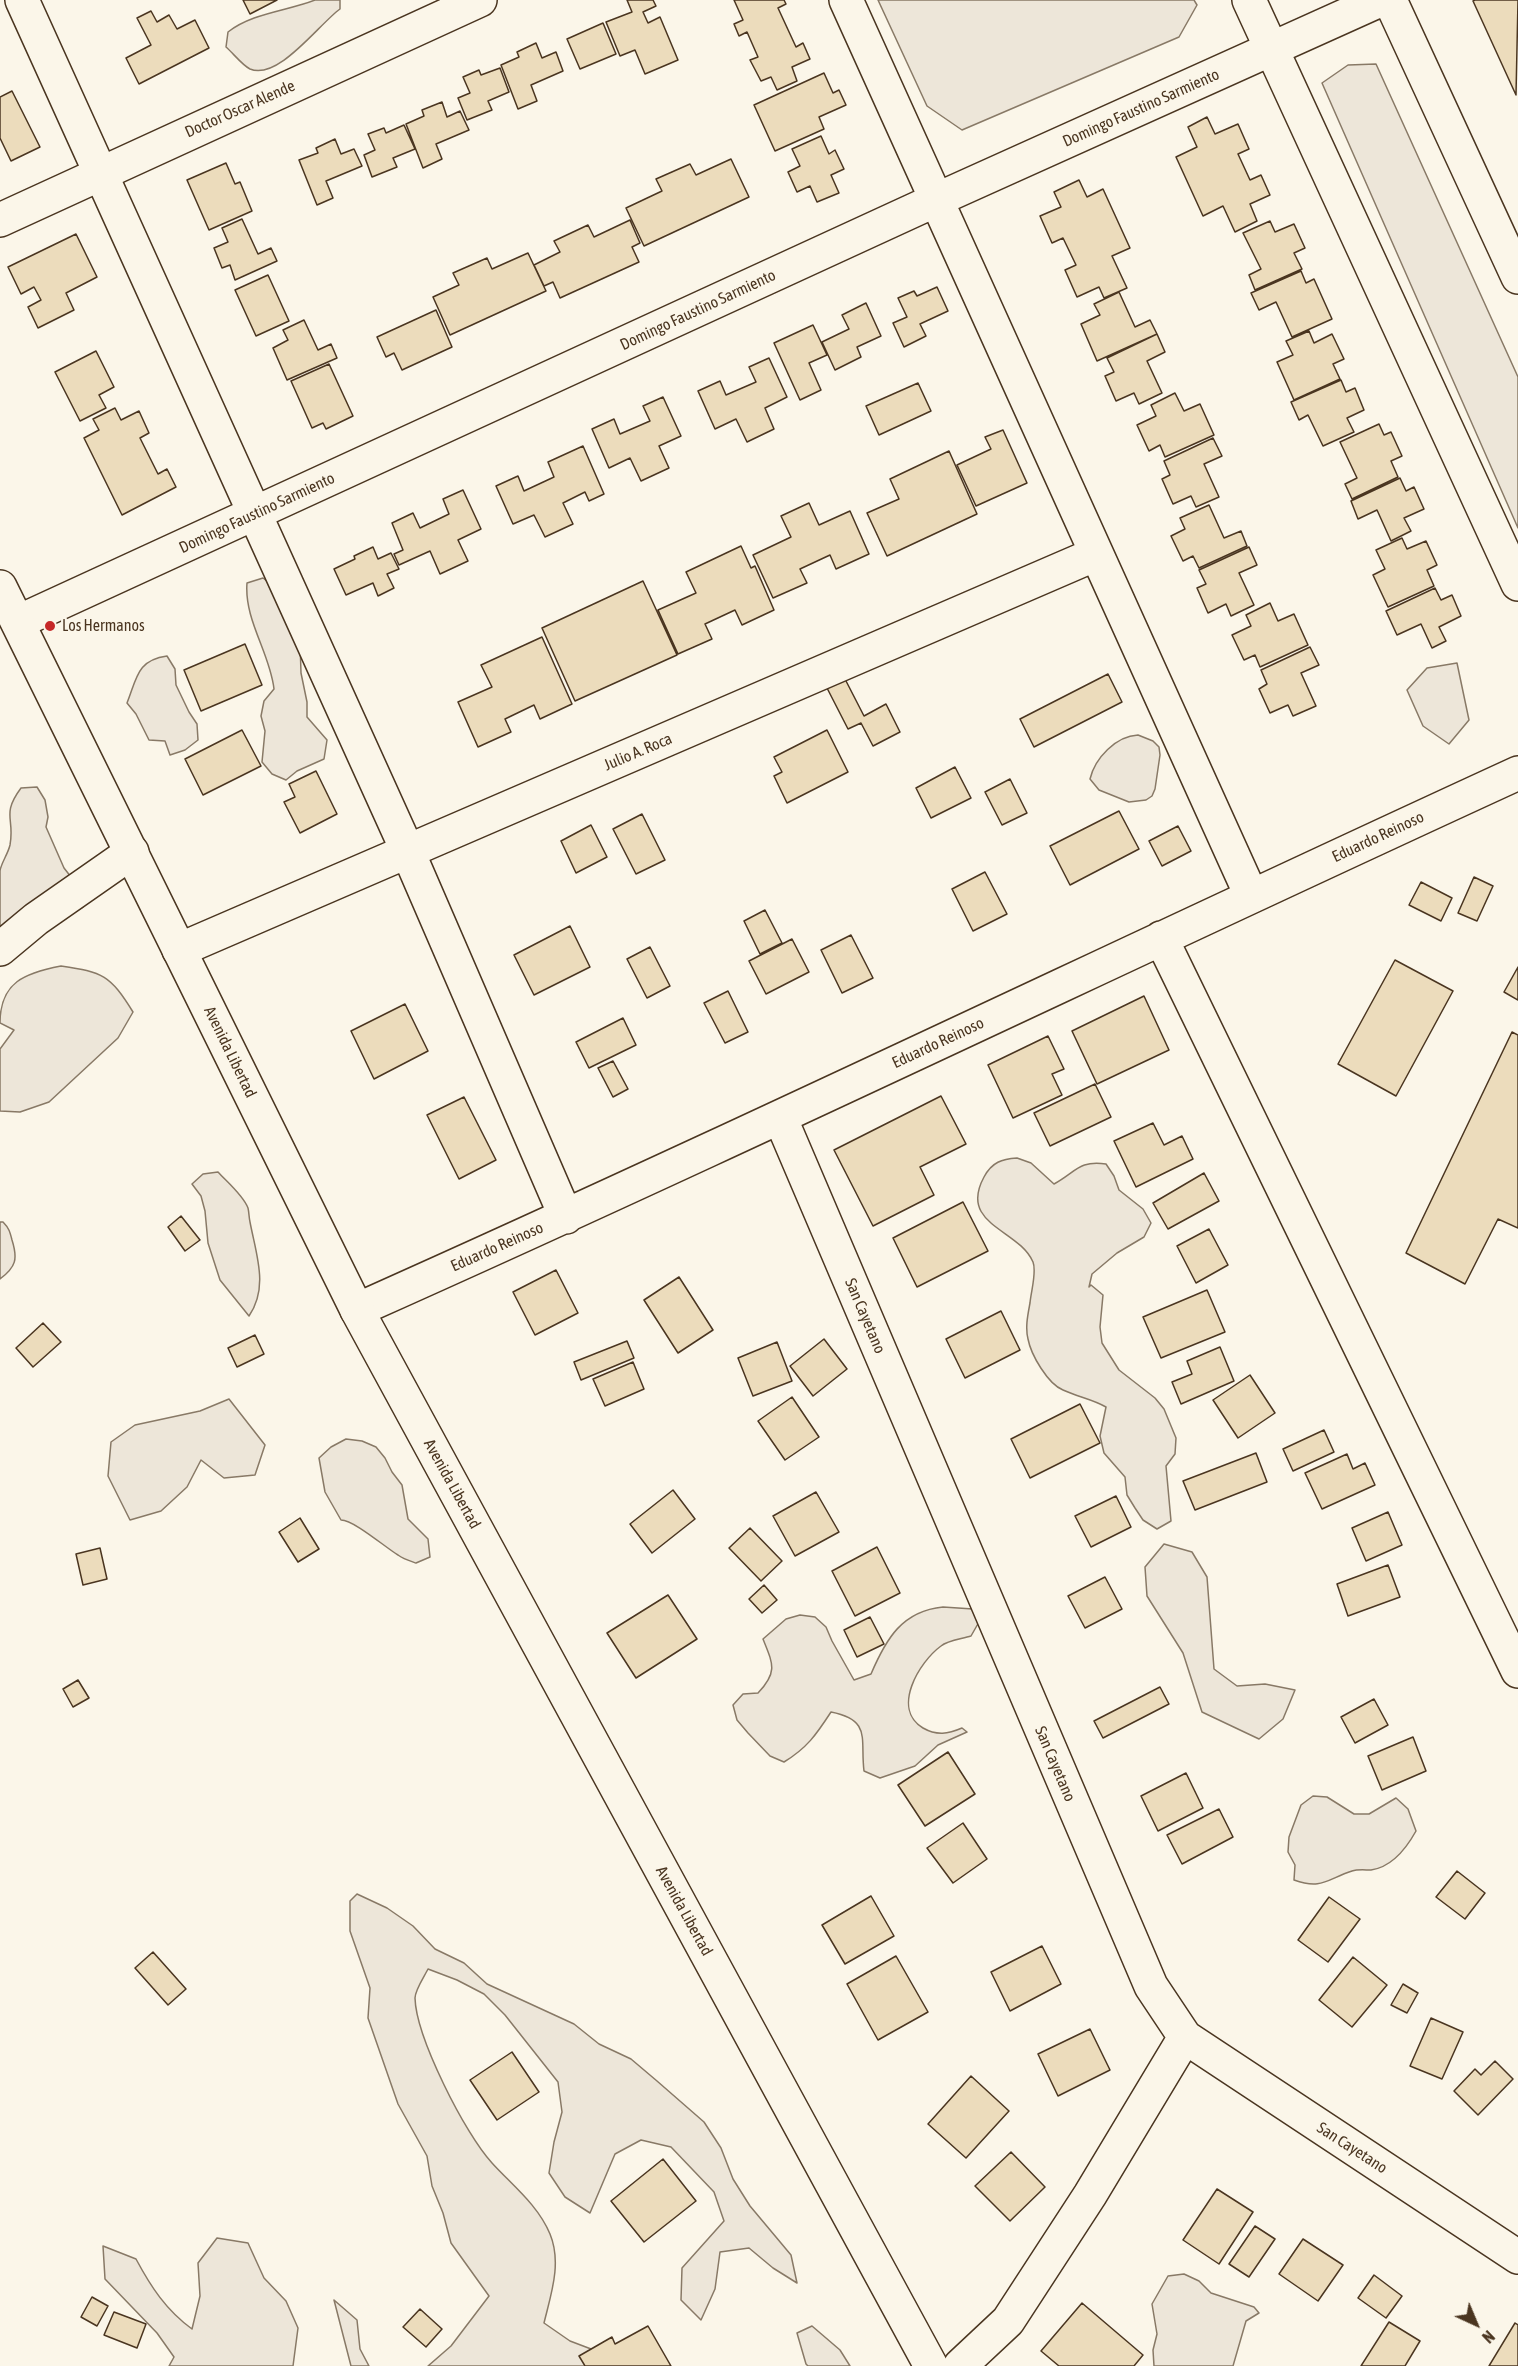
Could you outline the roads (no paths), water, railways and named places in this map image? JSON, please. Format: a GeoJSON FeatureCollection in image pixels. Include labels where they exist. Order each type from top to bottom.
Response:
{"type":"FeatureCollection","features":[{"type":"Feature","properties":{"kind":"street"},"geometry":{"type":"LineString","coordinates":[[22,0],[408,852],[566,1216]]}},
{"type":"Feature","properties":{"kind":"street","name":"Doctor Oscar Alende"},"geometry":{"type":"LineString","coordinates":[[0,220],[480,0]]}},
{"type":"Feature","properties":{"kind":"street"},"geometry":{"type":"LineString","coordinates":[[846,0],[1251,895]]}},
{"type":"Feature","properties":{"kind":"street"},"geometry":{"type":"LineString","coordinates":[[1249,0],[1518,584]]}},
{"type":"Feature","properties":{"kind":"street","name":"Domingo Faustino Sarmiento"},"geometry":{"type":"LineString","coordinates":[[18,622],[936,200],[1380,0]]}},
{"type":"Feature","properties":{"kind":"street"},"geometry":{"type":"LineString","coordinates":[[1390,0],[1518,277]]}},
{"type":"Feature","properties":{"kind":"street","name":"Julio A. Roca"},"geometry":{"type":"LineString","coordinates":[[179,950],[1096,554]]}},
{"type":"Feature","properties":{"kind":"street","name":"Avenida Libertad"},"geometry":{"type":"LineString","coordinates":[[0,587],[357,1310],[931,2366]]}},
{"type":"Feature","properties":{"kind":"street","name":"Eduardo Reinoso"},"geometry":{"type":"LineString","coordinates":[[357,1310],[566,1216],[1251,895],[1518,773]]}},
{"type":"Feature","properties":{"kind":"street"},"geometry":{"type":"LineString","coordinates":[[0,949],[36,920],[132,852]]}},
{"type":"Feature","properties":{"kind":"street"},"geometry":{"type":"LineString","coordinates":[[1161,938],[1518,1671]]}},
{"type":"Feature","properties":{"kind":"street","name":"San Cayetano"},"geometry":{"type":"LineString","coordinates":[[780,1117],[1146,1976],[1185,2037],[1518,2257]]}},
{"type":"Feature","properties":{"kind":"street"},"geometry":{"type":"LineString","coordinates":[[960,2366],[1008,2321],[1090,2195],[1185,2037]]}},
{"type":"Feature","properties":{"kind":"place","name":"Los Hermanos"},"geometry":{"type":"Point","coordinates":[50,626]}}]}
